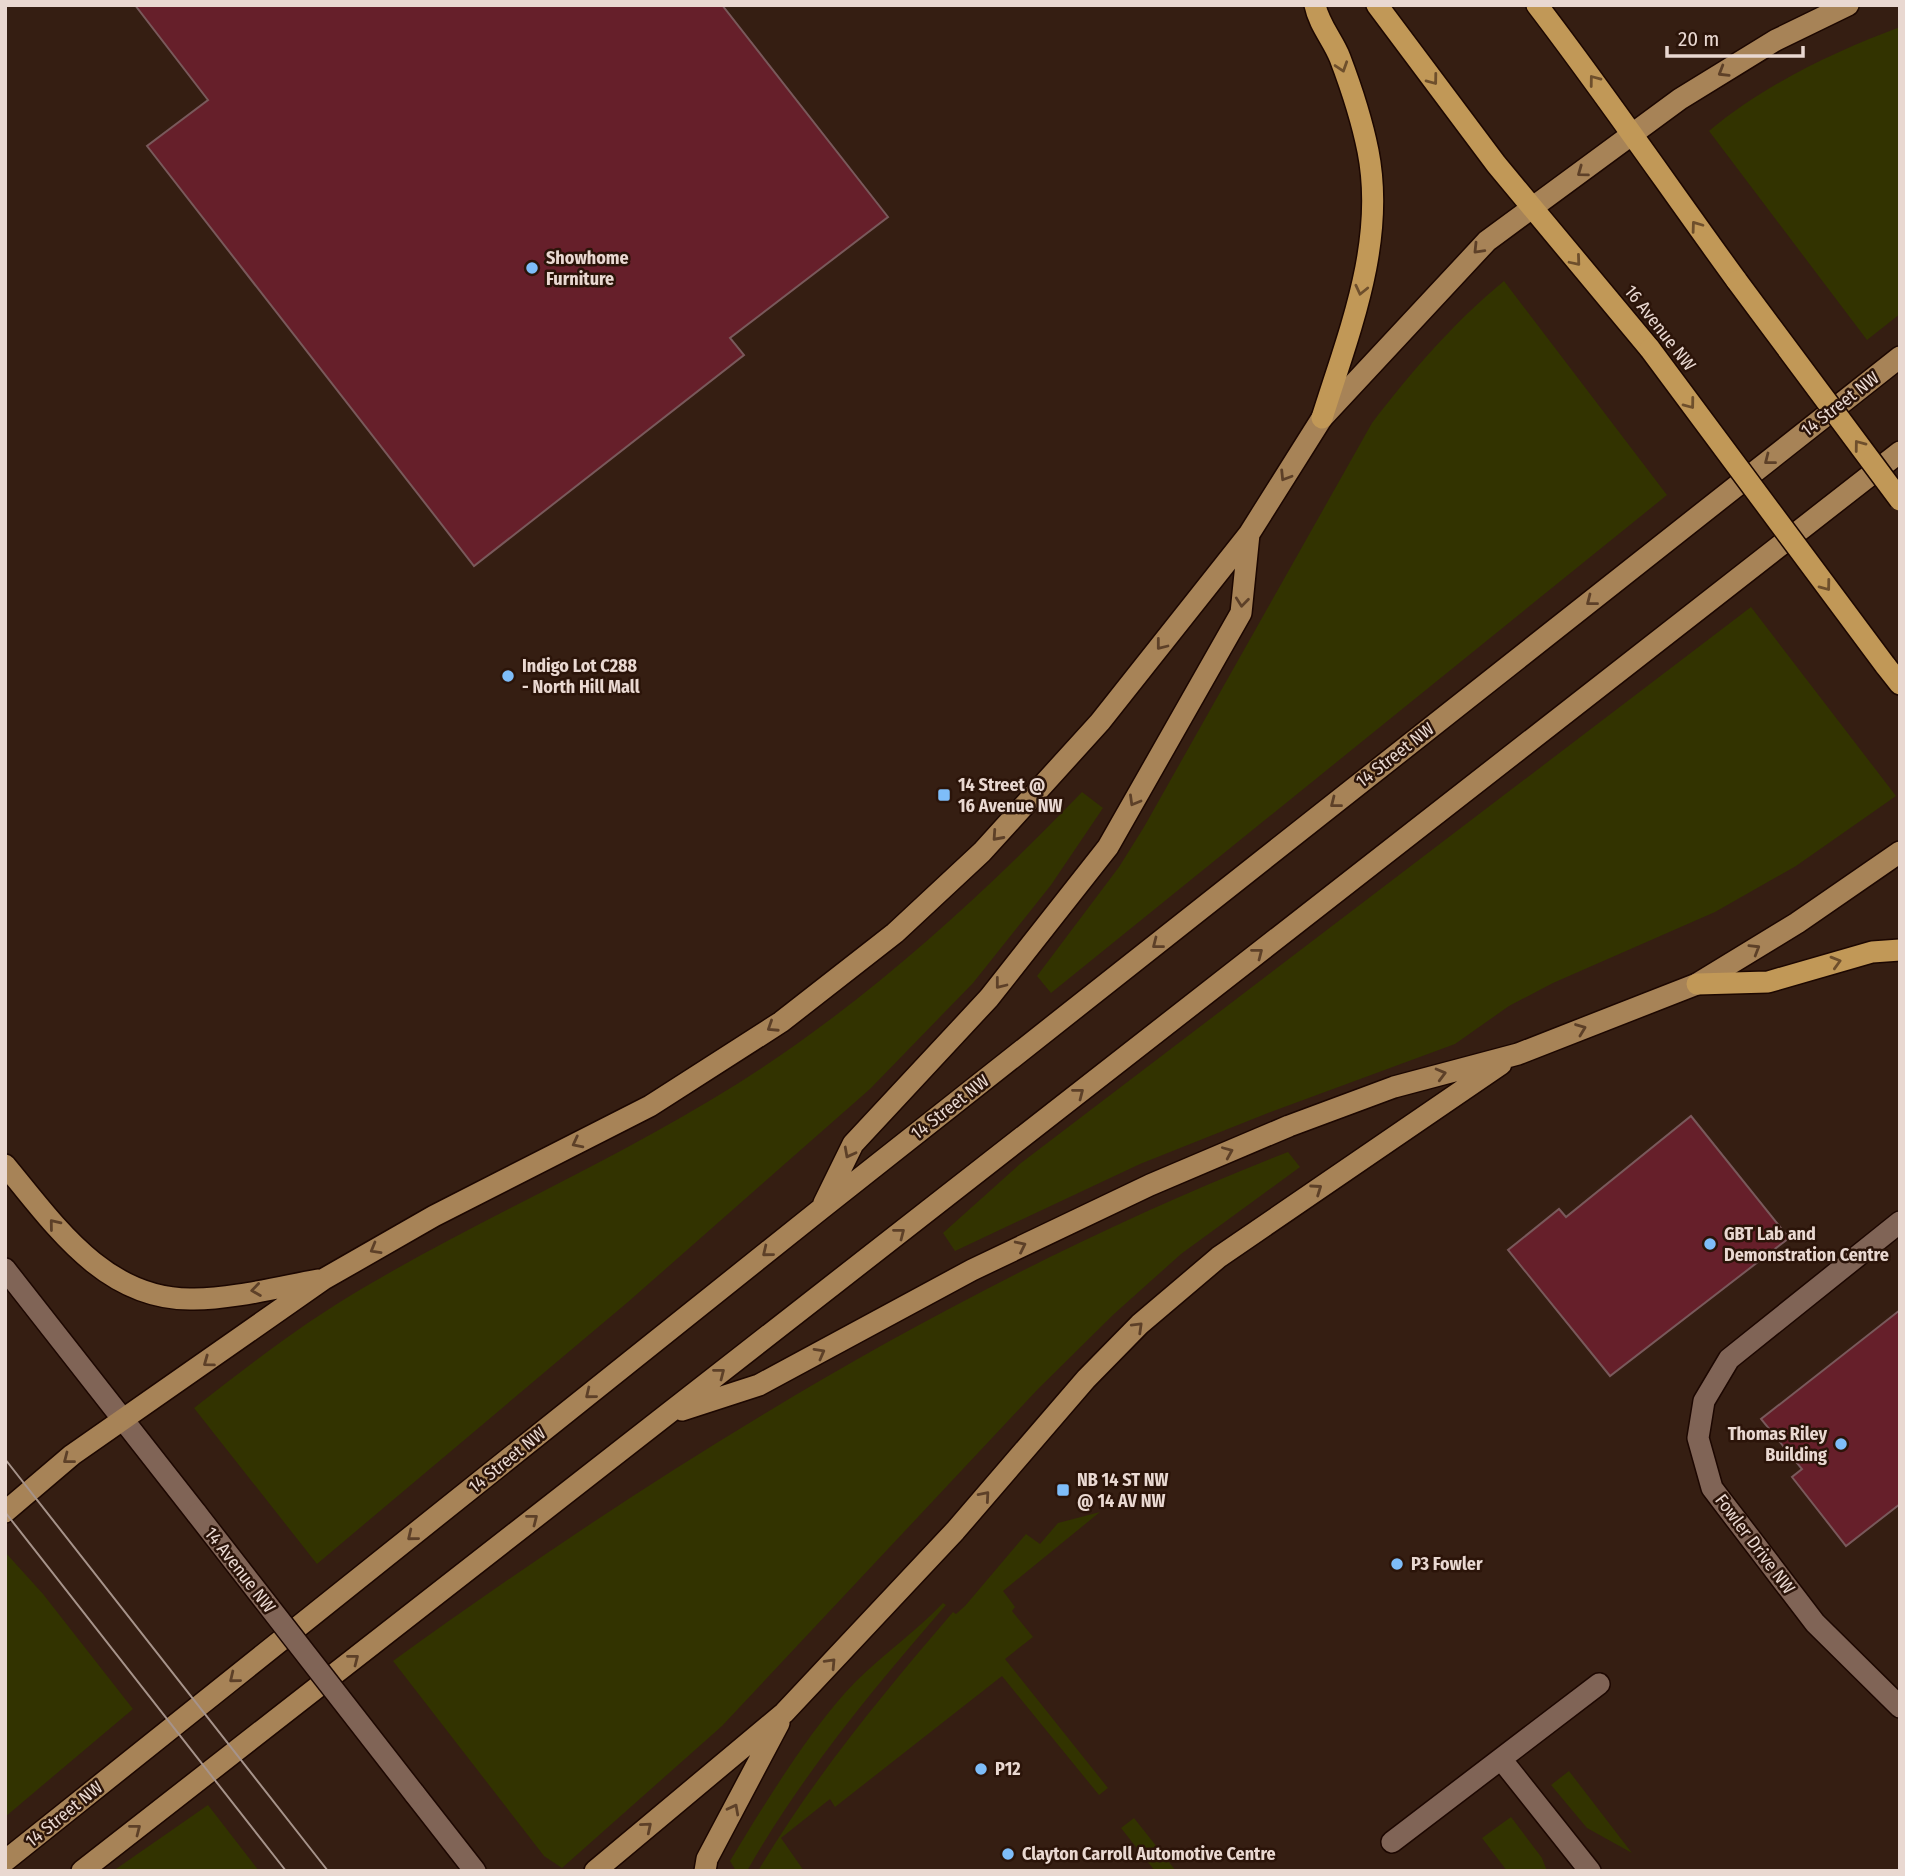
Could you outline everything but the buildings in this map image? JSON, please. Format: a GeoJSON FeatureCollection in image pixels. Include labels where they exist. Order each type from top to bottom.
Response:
{"type":"FeatureCollection","features":[{"type":"Feature","properties":{"kind":"highway"},"geometry":{"type":"LineString","coordinates":[[1315,5],[1339,57],[1368,151],[1373,203],[1368,258],[1355,314],[1322,418]]}},
{"type":"Feature","properties":{"kind":"highway","name":"16 Avenue NW"},"geometry":{"type":"LineString","coordinates":[[1377,5],[1533,208],[1650,349],[1900,684]]}},
{"type":"Feature","properties":{"kind":"highway"},"geometry":{"type":"LineString","coordinates":[[1537,5],[1601,88],[1632,137],[1900,500]]}},
{"type":"Feature","properties":{"kind":"highway"},"geometry":{"type":"LineString","coordinates":[[1697,984],[1768,982],[1872,952],[1900,950]]}},
{"type":"Feature","properties":{"kind":"main road"},"geometry":{"type":"LineString","coordinates":[[5,1512],[72,1455],[324,1279],[434,1216],[650,1106],[781,1022],[895,933],[982,852],[1100,722],[1249,534],[1322,418],[1487,241],[1632,137],[1680,99],[1776,40],[1848,5]]}},
{"type":"Feature","properties":{"kind":"main road","name":"14 Street NW"},"geometry":{"type":"LineString","coordinates":[[5,1861],[821,1209],[1900,357]]}},
{"type":"Feature","properties":{"kind":"main road"},"geometry":{"type":"LineString","coordinates":[[82,1871],[1900,452]]}},
{"type":"Feature","properties":{"kind":"main road"},"geometry":{"type":"LineString","coordinates":[[821,1209],[853,1144],[989,998],[1108,847],[1241,613],[1249,534]]}},
{"type":"Feature","properties":{"kind":"main road"},"geometry":{"type":"LineString","coordinates":[[666,1415],[760,1385],[972,1270],[1162,1179],[1289,1126],[1394,1087],[1518,1054],[1697,984],[1797,923],[1900,852]]}},
{"type":"Feature","properties":{"kind":"main road"},"geometry":{"type":"LineString","coordinates":[[595,1871],[784,1713],[955,1531],[1086,1379],[1140,1324],[1219,1257],[1518,1054]]}},
{"type":"Feature","properties":{"kind":"main road"},"geometry":{"type":"LineString","coordinates":[[5,1165],[68,1242],[104,1273],[153,1293],[190,1300],[324,1279]]}},
{"type":"Feature","properties":{"kind":"main road"},"geometry":{"type":"LineString","coordinates":[[705,1871],[707,1859],[784,1713]]}},
{"type":"Feature","properties":{"kind":"street","name":"Fowler Drive NW"},"geometry":{"type":"LineString","coordinates":[[1900,1222],[1729,1359],[1704,1401],[1698,1438],[1712,1488],[1815,1623],[1900,1707]]}},
{"type":"Feature","properties":{"kind":"street","name":"14 Avenue NW"},"geometry":{"type":"LineString","coordinates":[[5,1269],[475,1871]]}},
{"type":"Feature","properties":{"kind":"street"},"geometry":{"type":"LineString","coordinates":[[1392,1842],[1599,1684]]}},
{"type":"Feature","properties":{"kind":"street"},"geometry":{"type":"LineString","coordinates":[[1501,1759],[1590,1869]]}},
{"type":"Feature","properties":{"kind":"shaded area"},"geometry":{"type":"Polygon","coordinates":[[[1900,27],[1900,314],[1867,340],[1709,131],[1776,84],[1850,47],[1900,27]]]}},
{"type":"Feature","properties":{"kind":"shaded area"},"geometry":{"type":"Polygon","coordinates":[[[1504,281],[1667,495],[1051,993],[1037,976],[1119,867],[1144,827],[1372,423],[1434,348],[1504,281]]]}},
{"type":"Feature","properties":{"kind":"shaded area"},"geometry":{"type":"Polygon","coordinates":[[[1751,607],[1896,796],[1796,866],[1715,912],[1553,983],[1509,1006],[1455,1044],[1140,1164],[955,1251],[943,1233],[1021,1163],[1751,607]]]}},
{"type":"Feature","properties":{"kind":"shaded area"},"geometry":{"type":"Polygon","coordinates":[[[1082,792],[1103,808],[1051,885],[973,983],[870,1089],[628,1302],[317,1564],[194,1408],[297,1330],[341,1301],[456,1236],[645,1138],[784,1053],[875,985],[918,948],[1002,872],[1082,792]]]}},
{"type":"Feature","properties":{"kind":"shaded area"},"geometry":{"type":"Polygon","coordinates":[[[1288,1152],[1300,1167],[1181,1254],[1114,1314],[1038,1389],[722,1726],[562,1868],[544,1856],[393,1661],[605,1514],[825,1378],[937,1315],[1052,1256],[1169,1202],[1288,1152]]]}},
{"type":"Feature","properties":{"kind":"shaded area"},"geometry":{"type":"Polygon","coordinates":[[[1100,1512],[1003,1591],[1015,1607],[1012,1611],[1033,1637],[1005,1659],[1108,1788],[1099,1795],[1002,1676],[835,1807],[830,1799],[781,1838],[804,1871],[758,1871],[802,1803],[875,1706],[953,1612],[956,1614],[965,1606],[1026,1534],[1040,1544],[1058,1523],[1100,1512]]]}},
{"type":"Feature","properties":{"kind":"shaded area"},"geometry":{"type":"Polygon","coordinates":[[[5,1552],[43,1594],[133,1709],[5,1817],[5,1552]]]}},
{"type":"Feature","properties":{"kind":"shaded area"},"geometry":{"type":"Polygon","coordinates":[[[943,1603],[946,1605],[892,1668],[815,1766],[747,1871],[736,1871],[730,1861],[814,1731],[856,1681],[943,1603]]]}},
{"type":"Feature","properties":{"kind":"shaded area"},"geometry":{"type":"Polygon","coordinates":[[[1569,1771],[1632,1853],[1587,1828],[1551,1785],[1569,1771]]]}},
{"type":"Feature","properties":{"kind":"shaded area"},"geometry":{"type":"Polygon","coordinates":[[[208,1805],[259,1871],[113,1871],[208,1805]]]}},
{"type":"Feature","properties":{"kind":"shaded area"},"geometry":{"type":"Polygon","coordinates":[[[1511,1817],[1542,1858],[1547,1871],[1507,1871],[1482,1838],[1511,1817]]]}},
{"type":"Feature","properties":{"kind":"shaded area"},"geometry":{"type":"Polygon","coordinates":[[[1134,1818],[1176,1871],[1155,1871],[1121,1828],[1134,1818]]]}},
{"type":"Feature","properties":{"kind":"tram line"},"geometry":{"type":"LineString","coordinates":[[5,1459],[328,1871]]}},
{"type":"Feature","properties":{"kind":"tram line"},"geometry":{"type":"LineString","coordinates":[[5,1512],[286,1871]]}},
{"type":"Feature","properties":{"kind":"place","name":"Showhome Furniture"},"geometry":{"type":"Point","coordinates":[532,268]}},
{"type":"Feature","properties":{"kind":"place","name":"Indigo Lot C288 - North Hill Mall"},"geometry":{"type":"Point","coordinates":[508,676]}},
{"type":"Feature","properties":{"kind":"place","name":"14 Street @ 16 Avenue NW"},"geometry":{"type":"Point","coordinates":[944,795]}},
{"type":"Feature","properties":{"kind":"place","name":"GBT Lab and Demonstration Centre"},"geometry":{"type":"Point","coordinates":[1710,1244]}},
{"type":"Feature","properties":{"kind":"place","name":"Thomas Riley Building"},"geometry":{"type":"Point","coordinates":[1841,1444]}},
{"type":"Feature","properties":{"kind":"place","name":"NB 14 ST NW @ 14 AV NW"},"geometry":{"type":"Point","coordinates":[1063,1490]}},
{"type":"Feature","properties":{"kind":"place","name":"P3 Fowler"},"geometry":{"type":"Point","coordinates":[1397,1564]}},
{"type":"Feature","properties":{"kind":"place","name":"P12"},"geometry":{"type":"Point","coordinates":[981,1769]}},
{"type":"Feature","properties":{"kind":"place","name":"Clayton Carroll Automotive Centre"},"geometry":{"type":"Point","coordinates":[1008,1854]}}]}
